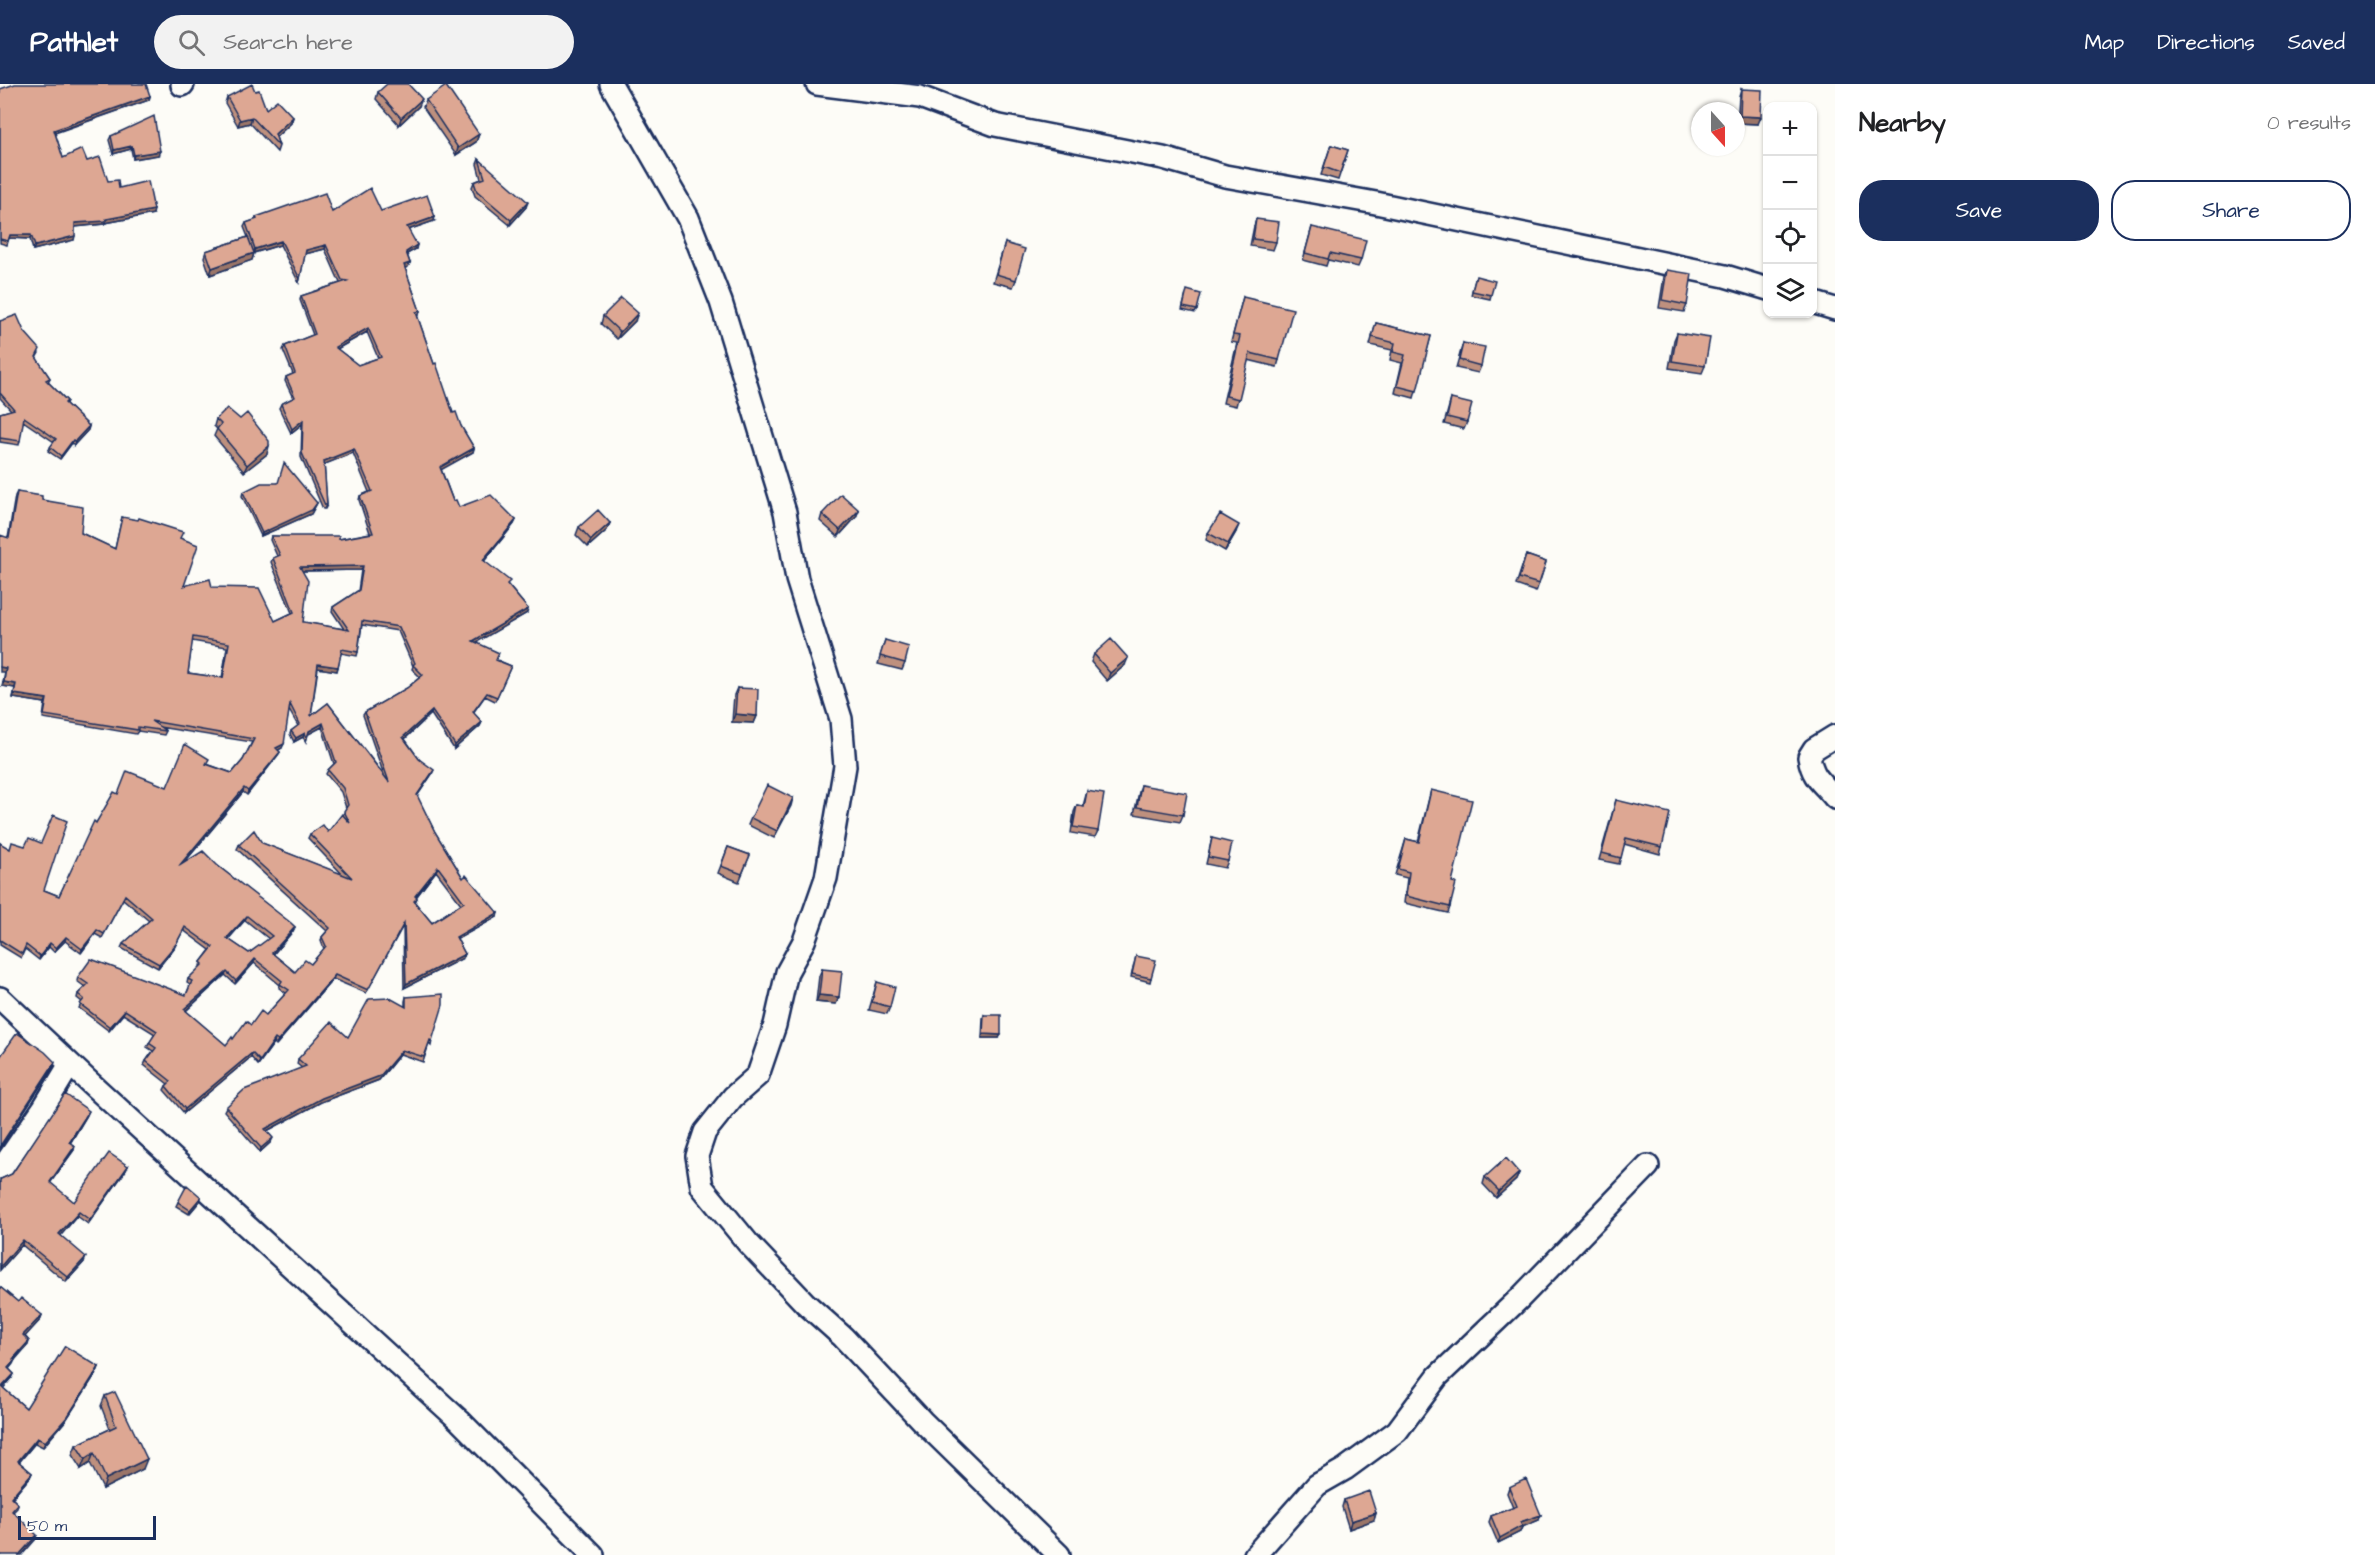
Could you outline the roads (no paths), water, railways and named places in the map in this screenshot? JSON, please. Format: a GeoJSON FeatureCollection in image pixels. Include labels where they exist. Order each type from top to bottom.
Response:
{"type":"FeatureCollection","features":[{"type":"Feature","properties":{"kind":"street"},"geometry":{"type":"LineString","coordinates":[[610,84],[688,218],[720,302],[785,512],[797,579],[841,719],[845,766],[826,878],[804,940],[787,972],[775,1025],[758,1075],[733,1097],[705,1132],[697,1156],[702,1187],[748,1243],[805,1303],[843,1337],[922,1421],[1059,1555]]}},
{"type":"Feature","properties":{"kind":"street"},"geometry":{"type":"LineString","coordinates":[[817,84],[920,97],[995,125],[1163,158],[1225,176],[1376,203],[1725,276],[1763,288]]}},
{"type":"Feature","properties":{"kind":"street"},"geometry":{"type":"LineString","coordinates":[[1817,304],[1835,309]]}},
{"type":"Feature","properties":{"kind":"street"},"geometry":{"type":"LineString","coordinates":[[1835,736],[1814,749],[1809,757],[1817,781],[1835,798]]}},
{"type":"Feature","properties":{"kind":"street"},"geometry":{"type":"LineString","coordinates":[[0,998],[460,1421],[593,1555]]}},
{"type":"Feature","properties":{"kind":"street"},"geometry":{"type":"LineString","coordinates":[[0,1171],[70,1064]]}},
{"type":"Feature","properties":{"kind":"street"},"geometry":{"type":"LineString","coordinates":[[1254,1555],[1317,1485],[1345,1469],[1396,1431],[1438,1376],[1520,1298],[1648,1166]]}}]}
